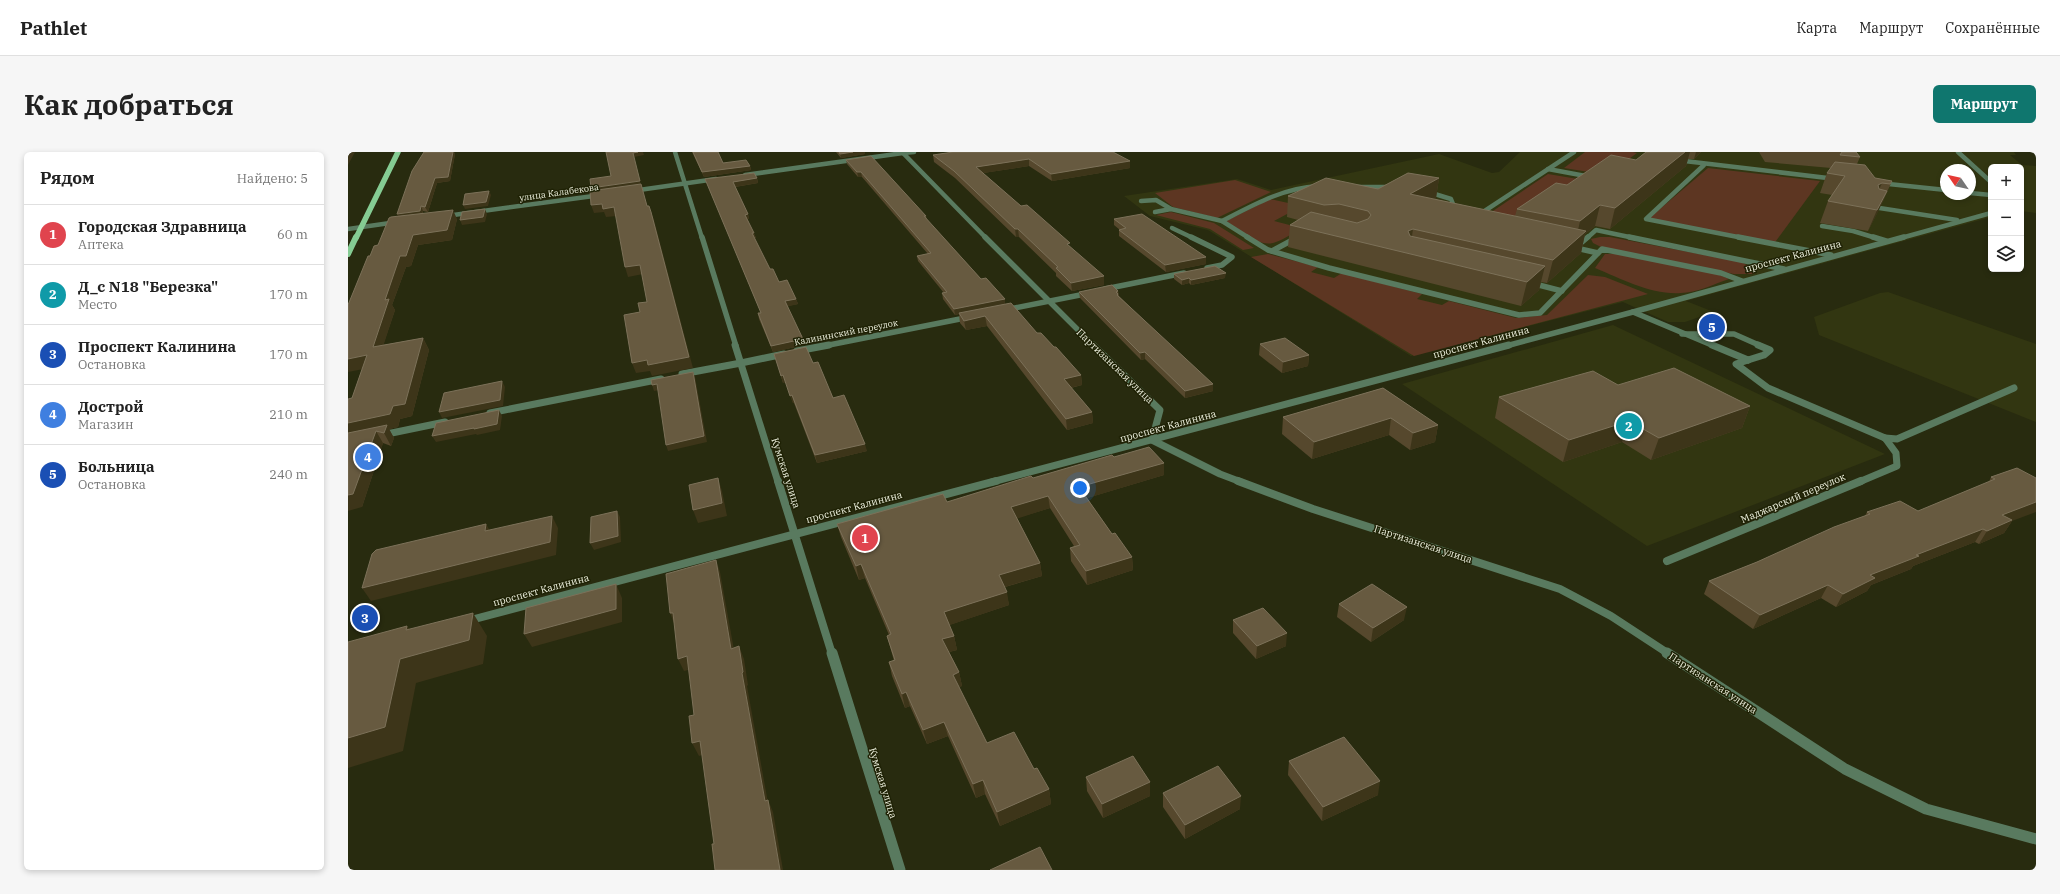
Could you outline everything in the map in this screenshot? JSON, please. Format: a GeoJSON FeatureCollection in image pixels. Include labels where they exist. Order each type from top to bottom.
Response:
{"type":"FeatureCollection","features":[{"type":"Feature","properties":{"kind":"main road"},"geometry":{"type":"LineString","coordinates":[[348,254],[398,152]]}},
{"type":"Feature","properties":{"kind":"street","name":"Кумская улица"},"geometry":{"type":"LineString","coordinates":[[675,152],[686,183],[900,870]]}},
{"type":"Feature","properties":{"kind":"street"},"geometry":{"type":"LineString","coordinates":[[740,176],[914,152]]}},
{"type":"Feature","properties":{"kind":"street"},"geometry":{"type":"LineString","coordinates":[[1471,219],[1574,152]]}},
{"type":"Feature","properties":{"kind":"street"},"geometry":{"type":"LineString","coordinates":[[1958,152],[1988,179]]}},
{"type":"Feature","properties":{"kind":"street","name":"Партизанская улица"},"geometry":{"type":"LineString","coordinates":[[903,153],[1048,301],[1160,410],[1152,440],[1220,474],[1313,509],[1560,589],[1611,616],[1845,769],[1926,809],[2036,839]]}},
{"type":"Feature","properties":{"kind":"street"},"geometry":{"type":"LineString","coordinates":[[1667,158],[1704,165],[1845,180]]}},
{"type":"Feature","properties":{"kind":"street"},"geometry":{"type":"LineString","coordinates":[[1704,165],[1646,218],[1833,256]]}},
{"type":"Feature","properties":{"kind":"street"},"geometry":{"type":"LineString","coordinates":[[1548,169],[1591,177]]}},
{"type":"Feature","properties":{"kind":"street"},"geometry":{"type":"LineString","coordinates":[[622,192],[724,178]]}},
{"type":"Feature","properties":{"kind":"street"},"geometry":{"type":"LineString","coordinates":[[1876,183],[1940,189]]}},
{"type":"Feature","properties":{"kind":"street"},"geometry":{"type":"LineString","coordinates":[[1222,221],[1277,194],[1311,186],[1326,186]]}},
{"type":"Feature","properties":{"kind":"street"},"geometry":{"type":"LineString","coordinates":[[1355,187],[1400,187]]}},
{"type":"Feature","properties":{"kind":"street"},"geometry":{"type":"LineString","coordinates":[[1420,190],[1439,194],[1451,199],[1453,204],[1441,213]]}},
{"type":"Feature","properties":{"kind":"street","name":"улица Калабекова"},"geometry":{"type":"LineString","coordinates":[[441,216],[607,194]]}},
{"type":"Feature","properties":{"kind":"street"},"geometry":{"type":"LineString","coordinates":[[1976,194],[1988,195]]}},
{"type":"Feature","properties":{"kind":"street"},"geometry":{"type":"LineString","coordinates":[[1141,202],[1156,200],[1171,209],[1222,221],[1272,251],[1329,268],[1518,315],[1540,313],[1602,249],[1721,273],[1742,281]]}},
{"type":"Feature","properties":{"kind":"street"},"geometry":{"type":"LineString","coordinates":[[1873,207],[1961,221]]}},
{"type":"Feature","properties":{"kind":"street"},"geometry":{"type":"LineString","coordinates":[[1155,212],[1171,209]]}},
{"type":"Feature","properties":{"kind":"street","name":"проспект Калинина"},"geometry":{"type":"LineString","coordinates":[[456,624],[1633,312],[1988,213]]}},
{"type":"Feature","properties":{"kind":"street"},"geometry":{"type":"LineString","coordinates":[[348,229],[402,222]]}},
{"type":"Feature","properties":{"kind":"street"},"geometry":{"type":"LineString","coordinates":[[1822,226],[1853,231],[1886,241]]}},
{"type":"Feature","properties":{"kind":"street"},"geometry":{"type":"LineString","coordinates":[[1172,228],[1232,257],[1222,265],[1199,270]]}},
{"type":"Feature","properties":{"kind":"street"},"geometry":{"type":"LineString","coordinates":[[1576,248],[1596,230],[1784,269]]}},
{"type":"Feature","properties":{"kind":"street"},"geometry":{"type":"LineString","coordinates":[[1272,251],[1303,234]]}},
{"type":"Feature","properties":{"kind":"street"},"geometry":{"type":"LineString","coordinates":[[1569,246],[1598,253]]}},
{"type":"Feature","properties":{"kind":"street"},"geometry":{"type":"LineString","coordinates":[[1100,290],[1191,271]]}},
{"type":"Feature","properties":{"kind":"street"},"geometry":{"type":"LineString","coordinates":[[1524,282],[1562,291]]}},
{"type":"Feature","properties":{"kind":"street"},"geometry":{"type":"LineString","coordinates":[[1002,310],[1093,292]]}},
{"type":"Feature","properties":{"kind":"street"},"geometry":{"type":"LineString","coordinates":[[1633,312],[1682,334],[1748,360]]}},
{"type":"Feature","properties":{"kind":"street","name":"Калининский переулок"},"geometry":{"type":"LineString","coordinates":[[479,416],[978,315]]}},
{"type":"Feature","properties":{"kind":"street"},"geometry":{"type":"LineString","coordinates":[[1682,334],[1734,334],[1770,350],[1764,355],[1736,364],[1768,388],[1885,438],[1897,439],[2014,388]]}},
{"type":"Feature","properties":{"kind":"street"},"geometry":{"type":"LineString","coordinates":[[371,437],[456,420]]}},
{"type":"Feature","properties":{"kind":"street","name":"Маджарский переулок"},"geometry":{"type":"LineString","coordinates":[[1667,561],[1897,466],[1896,453],[1885,438]]}},
{"type":"Feature","properties":{"kind":"shaded area"},"geometry":{"type":"Polygon","coordinates":[[[1520,152],[2014,152],[2016,155],[2010,155],[2021,164],[1988,164],[1988,218],[1686,301],[1714,312],[1685,322],[1668,322],[1623,302],[1411,356],[1208,230],[1150,216],[1124,196],[1237,179],[1271,190],[1439,154],[1492,173],[1499,172],[1520,152]]]}},
{"type":"Feature","properties":{"kind":"shaded area"},"geometry":{"type":"Polygon","coordinates":[[[1585,152],[1637,153],[1614,170],[1595,173],[1564,168],[1585,152]]]}},
{"type":"Feature","properties":{"kind":"shaded area"},"geometry":{"type":"Polygon","coordinates":[[[2024,165],[2036,166],[2036,213],[2024,211],[2024,165]]]}},
{"type":"Feature","properties":{"kind":"shaded area"},"geometry":{"type":"Polygon","coordinates":[[[1708,168],[1820,181],[1773,245],[1647,220],[1708,168]]]}},
{"type":"Feature","properties":{"kind":"shaded area"},"geometry":{"type":"Polygon","coordinates":[[[1548,174],[1584,180],[1503,226],[1478,221],[1548,174]]]}},
{"type":"Feature","properties":{"kind":"shaded area"},"geometry":{"type":"Polygon","coordinates":[[[1235,180],[1271,192],[1217,218],[1173,207],[1155,193],[1235,180]]]}},
{"type":"Feature","properties":{"kind":"shaded area"},"geometry":{"type":"Polygon","coordinates":[[[1270,199],[1302,206],[1274,221],[1301,228],[1279,241],[1263,243],[1250,238],[1226,221],[1270,199]]]}},
{"type":"Feature","properties":{"kind":"shaded area"},"geometry":{"type":"Polygon","coordinates":[[[1171,212],[1214,223],[1254,248],[1243,250],[1210,229],[1156,215],[1171,212]]]}},
{"type":"Feature","properties":{"kind":"shaded area"},"geometry":{"type":"Polygon","coordinates":[[[1610,237],[1741,262],[1756,270],[1754,274],[1734,274],[1601,247],[1593,243],[1591,239],[1610,237]]]}},
{"type":"Feature","properties":{"kind":"shaded area"},"geometry":{"type":"Polygon","coordinates":[[[1268,254],[1318,267],[1311,272],[1334,278],[1342,273],[1422,294],[1417,299],[1442,305],[1449,301],[1516,318],[1547,315],[1588,275],[1605,277],[1648,294],[1414,356],[1251,257],[1268,254]]]}},
{"type":"Feature","properties":{"kind":"shaded area"},"geometry":{"type":"Polygon","coordinates":[[[1605,254],[1619,254],[1717,274],[1729,279],[1687,293],[1670,293],[1648,289],[1595,268],[1605,254]]]}},
{"type":"Feature","properties":{"kind":"shaded area"},"geometry":{"type":"Polygon","coordinates":[[[1888,292],[2036,344],[2036,422],[1819,335],[1814,317],[1880,293],[1888,292]]]}},
{"type":"Feature","properties":{"kind":"shaded area"},"geometry":{"type":"Polygon","coordinates":[[[1613,325],[1885,454],[1647,546],[1402,384],[1613,325]]]}},
{"type":"Feature","properties":{"kind":"building"},"geometry":{"type":"Polygon","coordinates":[[[424,152],[453,152],[448,177],[435,178],[425,207],[421,206],[420,211],[397,214],[412,171],[424,152]]]}},
{"type":"Feature","properties":{"kind":"building"},"geometry":{"type":"Polygon","coordinates":[[[606,152],[638,152],[633,153],[640,181],[591,188],[590,179],[611,176],[606,152]]]}},
{"type":"Feature","properties":{"kind":"building"},"geometry":{"type":"Polygon","coordinates":[[[693,152],[718,152],[723,163],[746,160],[750,166],[702,172],[693,152]]]}},
{"type":"Feature","properties":{"kind":"building"},"geometry":{"type":"Polygon","coordinates":[[[839,152],[853,152],[840,154],[839,152]]]}},
{"type":"Feature","properties":{"kind":"building"},"geometry":{"type":"Polygon","coordinates":[[[953,152],[1113,152],[1130,161],[1051,174],[1029,159],[976,167],[1021,206],[1027,205],[1070,243],[1067,244],[1104,276],[1071,283],[1056,268],[1058,267],[1018,229],[1015,229],[954,171],[933,155],[953,152]]]}},
{"type":"Feature","properties":{"kind":"building"},"geometry":{"type":"Polygon","coordinates":[[[1646,152],[1685,152],[1615,208],[1600,205],[1580,221],[1517,209],[1556,183],[1567,185],[1611,155],[1636,160],[1646,152]]]}},
{"type":"Feature","properties":{"kind":"building"},"geometry":{"type":"Polygon","coordinates":[[[1842,152],[1856,152],[1860,157],[1840,155],[1842,152]]]}},
{"type":"Feature","properties":{"kind":"building"},"geometry":{"type":"Polygon","coordinates":[[[871,156],[981,279],[986,278],[1005,299],[954,309],[942,293],[947,292],[917,256],[931,253],[861,172],[857,172],[846,160],[871,156]]]}},
{"type":"Feature","properties":{"kind":"building"},"geometry":{"type":"Polygon","coordinates":[[[1835,162],[1865,165],[1875,178],[1892,181],[1890,184],[1882,183],[1878,185],[1879,189],[1887,191],[1877,210],[1828,201],[1845,176],[1827,173],[1835,162]]]}},
{"type":"Feature","properties":{"kind":"building"},"geometry":{"type":"Polygon","coordinates":[[[754,173],[757,178],[733,182],[748,214],[745,215],[754,233],[752,233],[770,269],[773,269],[779,282],[787,280],[796,299],[785,301],[803,339],[771,346],[758,313],[761,313],[705,179],[754,173]]]}},
{"type":"Feature","properties":{"kind":"building"},"geometry":{"type":"Polygon","coordinates":[[[1408,173],[1439,178],[1410,194],[1586,231],[1553,260],[1413,229],[1408,231],[1410,236],[1545,266],[1527,282],[1290,225],[1311,212],[1357,223],[1368,219],[1371,215],[1368,211],[1339,204],[1324,205],[1288,196],[1326,178],[1378,189],[1408,173]]]}},
{"type":"Feature","properties":{"kind":"building"},"geometry":{"type":"Polygon","coordinates":[[[641,184],[647,206],[649,206],[651,212],[689,357],[648,365],[647,360],[632,363],[624,315],[640,312],[638,303],[647,302],[640,265],[625,267],[614,207],[603,209],[602,204],[591,205],[590,191],[641,184]]]}},
{"type":"Feature","properties":{"kind":"building"},"geometry":{"type":"Polygon","coordinates":[[[489,191],[486,202],[463,205],[465,194],[489,191]]]}},
{"type":"Feature","properties":{"kind":"building"},"geometry":{"type":"Polygon","coordinates":[[[485,209],[483,217],[460,220],[462,212],[485,209]]]}},
{"type":"Feature","properties":{"kind":"building"},"geometry":{"type":"Polygon","coordinates":[[[453,210],[447,230],[413,235],[406,256],[400,256],[385,300],[389,299],[373,347],[423,338],[405,404],[393,406],[390,414],[348,423],[348,399],[352,398],[367,355],[348,359],[348,305],[368,256],[370,256],[374,246],[378,245],[389,218],[453,210]]]}},
{"type":"Feature","properties":{"kind":"building"},"geometry":{"type":"Polygon","coordinates":[[[1142,214],[1206,257],[1165,265],[1119,230],[1126,228],[1114,219],[1142,214]]]}},
{"type":"Feature","properties":{"kind":"building"},"geometry":{"type":"Polygon","coordinates":[[[1215,266],[1226,273],[1191,280],[1189,278],[1182,280],[1174,274],[1215,266]]]}},
{"type":"Feature","properties":{"kind":"building"},"geometry":{"type":"Polygon","coordinates":[[[1112,285],[1118,291],[1116,292],[1118,294],[1117,295],[1213,384],[1185,391],[1145,352],[1140,353],[1079,292],[1112,285]]]}},
{"type":"Feature","properties":{"kind":"building"},"geometry":{"type":"Polygon","coordinates":[[[1011,303],[1037,333],[1041,333],[1054,347],[1056,347],[1081,375],[1064,379],[1092,412],[1066,419],[985,316],[964,321],[959,313],[1011,303]]]}},
{"type":"Feature","properties":{"kind":"building"},"geometry":{"type":"Polygon","coordinates":[[[1285,338],[1309,355],[1283,362],[1260,344],[1285,338]]]}},
{"type":"Feature","properties":{"kind":"building"},"geometry":{"type":"Polygon","coordinates":[[[806,347],[813,363],[818,362],[833,398],[844,395],[865,444],[815,455],[792,395],[790,396],[783,375],[781,376],[774,354],[806,347]]]}},
{"type":"Feature","properties":{"kind":"building"},"geometry":{"type":"Polygon","coordinates":[[[1674,368],[1750,406],[1659,438],[1629,421],[1569,440],[1499,397],[1593,371],[1618,385],[1674,368]]]}},
{"type":"Feature","properties":{"kind":"building"},"geometry":{"type":"Polygon","coordinates":[[[693,372],[704,436],[666,445],[657,384],[652,385],[651,380],[693,372]]]}},
{"type":"Feature","properties":{"kind":"building"},"geometry":{"type":"Polygon","coordinates":[[[502,381],[500,400],[439,412],[444,393],[502,381]]]}},
{"type":"Feature","properties":{"kind":"building"},"geometry":{"type":"Polygon","coordinates":[[[1383,388],[1438,425],[1413,433],[1391,418],[1314,442],[1283,417],[1383,388]]]}},
{"type":"Feature","properties":{"kind":"building"},"geometry":{"type":"Polygon","coordinates":[[[499,410],[497,424],[432,436],[436,423],[499,410]]]}},
{"type":"Feature","properties":{"kind":"building"},"geometry":{"type":"Polygon","coordinates":[[[387,425],[384,433],[376,431],[353,494],[348,495],[348,433],[387,425]]]}},
{"type":"Feature","properties":{"kind":"building"},"geometry":{"type":"Polygon","coordinates":[[[1149,447],[1164,463],[1079,487],[1112,534],[1115,533],[1132,557],[1086,571],[1070,548],[1080,545],[1048,496],[1011,507],[1040,563],[999,575],[1007,592],[944,612],[954,636],[942,639],[959,672],[953,675],[987,743],[1014,732],[1034,769],[1037,768],[1049,789],[997,812],[983,780],[973,784],[944,722],[923,730],[906,692],[902,694],[889,662],[895,660],[887,636],[891,634],[861,564],[856,566],[837,524],[943,494],[947,502],[1031,476],[1033,478],[1112,455],[1114,457],[1149,447]]]}},
{"type":"Feature","properties":{"kind":"building"},"geometry":{"type":"Polygon","coordinates":[[[2017,468],[2036,478],[2036,502],[2002,515],[2012,520],[1987,531],[1983,529],[1870,575],[1875,578],[1843,594],[1828,585],[1760,615],[1709,581],[1757,562],[1834,527],[1870,514],[1867,512],[1900,501],[1918,511],[1995,479],[1991,477],[2017,468]]]}},
{"type":"Feature","properties":{"kind":"building"},"geometry":{"type":"Polygon","coordinates":[[[718,478],[722,503],[693,510],[689,485],[718,478]]]}},
{"type":"Feature","properties":{"kind":"building"},"geometry":{"type":"Polygon","coordinates":[[[617,511],[618,536],[590,543],[591,517],[617,511]]]}},
{"type":"Feature","properties":{"kind":"building"},"geometry":{"type":"Polygon","coordinates":[[[552,516],[550,542],[362,588],[372,554],[376,550],[486,524],[485,531],[552,516]]]}},
{"type":"Feature","properties":{"kind":"building"},"geometry":{"type":"Polygon","coordinates":[[[716,560],[731,649],[739,646],[742,673],[765,801],[768,800],[780,870],[715,870],[712,844],[714,844],[700,741],[692,743],[689,716],[694,715],[687,656],[678,659],[673,613],[670,613],[666,574],[716,560]]]}},
{"type":"Feature","properties":{"kind":"building"},"geometry":{"type":"Polygon","coordinates":[[[616,584],[616,609],[524,634],[526,608],[616,584]]]}},
{"type":"Feature","properties":{"kind":"building"},"geometry":{"type":"Polygon","coordinates":[[[1372,584],[1407,607],[1373,628],[1339,604],[1372,584]]]}},
{"type":"Feature","properties":{"kind":"building"},"geometry":{"type":"Polygon","coordinates":[[[1263,608],[1287,633],[1257,646],[1233,620],[1263,608]]]}},
{"type":"Feature","properties":{"kind":"building"},"geometry":{"type":"Polygon","coordinates":[[[473,613],[469,640],[400,659],[385,727],[348,738],[348,642],[407,626],[406,630],[473,613]]]}},
{"type":"Feature","properties":{"kind":"building"},"geometry":{"type":"Polygon","coordinates":[[[1344,737],[1380,781],[1323,807],[1289,761],[1344,737]]]}},
{"type":"Feature","properties":{"kind":"building"},"geometry":{"type":"Polygon","coordinates":[[[1133,756],[1150,782],[1102,804],[1086,777],[1133,756]]]}},
{"type":"Feature","properties":{"kind":"building"},"geometry":{"type":"Polygon","coordinates":[[[1218,766],[1241,796],[1185,825],[1163,793],[1218,766]]]}},
{"type":"Feature","properties":{"kind":"building"},"geometry":{"type":"Polygon","coordinates":[[[1040,847],[1052,870],[990,870],[1040,847]]]}},
{"type":"Feature","properties":{"kind":"place","name":"Больница"},"geometry":{"type":"Point","coordinates":[1712,327]}},
{"type":"Feature","properties":{"kind":"place","name":"Д_с N18 \"Березка\""},"geometry":{"type":"Point","coordinates":[1629,426]}},
{"type":"Feature","properties":{"kind":"place","name":"Дострой"},"geometry":{"type":"Point","coordinates":[368,457]}},
{"type":"Feature","properties":{"kind":"place","name":"Городская Здравница"},"geometry":{"type":"Point","coordinates":[865,538]}},
{"type":"Feature","properties":{"kind":"place","name":"Проспект Калинина"},"geometry":{"type":"Point","coordinates":[365,618]}}]}
